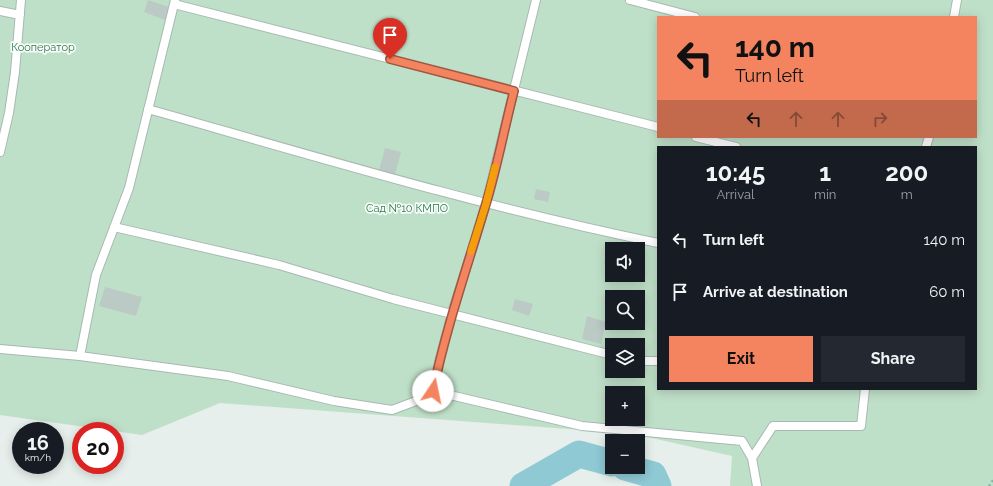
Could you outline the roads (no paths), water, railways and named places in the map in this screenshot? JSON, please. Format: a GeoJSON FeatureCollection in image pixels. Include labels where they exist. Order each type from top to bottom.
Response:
{"type":"FeatureCollection","features":[{"type":"Feature","properties":{"kind":"lane"},"geometry":{"type":"LineString","coordinates":[[0,152],[9,113],[15,72],[21,0]]}},
{"type":"Feature","properties":{"kind":"lane"},"geometry":{"type":"LineString","coordinates":[[433,391],[452,313],[486,204],[536,0]]}},
{"type":"Feature","properties":{"kind":"lane"},"geometry":{"type":"LineString","coordinates":[[630,0],[691,16]]}},
{"type":"Feature","properties":{"kind":"lane"},"geometry":{"type":"LineString","coordinates":[[954,16],[957,0]]}},
{"type":"Feature","properties":{"kind":"lane"},"geometry":{"type":"LineString","coordinates":[[80,356],[96,275],[129,188],[174,2],[657,127]]}},
{"type":"Feature","properties":{"kind":"lane"},"geometry":{"type":"LineString","coordinates":[[0,10],[20,15]]}},
{"type":"Feature","properties":{"kind":"lane"},"geometry":{"type":"LineString","coordinates":[[148,109],[486,204],[588,229],[657,243]]}},
{"type":"Feature","properties":{"kind":"lane"},"geometry":{"type":"LineString","coordinates":[[0,111],[9,113]]}},
{"type":"Feature","properties":{"kind":"lane"},"geometry":{"type":"LineString","coordinates":[[700,138],[732,146]]}},
{"type":"Feature","properties":{"kind":"lane"},"geometry":{"type":"LineString","coordinates":[[114,227],[279,265],[393,299],[605,353]]}},
{"type":"Feature","properties":{"kind":"lane"},"geometry":{"type":"LineString","coordinates":[[0,349],[80,356],[228,376],[334,401],[392,410],[416,401],[433,391],[582,426],[742,441],[752,458],[757,486]]}},
{"type":"Feature","properties":{"kind":"lane"},"geometry":{"type":"LineString","coordinates":[[645,361],[657,361]]}},
{"type":"Feature","properties":{"kind":"lane"},"geometry":{"type":"LineString","coordinates":[[752,458],[773,426],[861,426],[865,390]]}},
{"type":"Feature","properties":{"kind":"waterway"},"geometry":{"type":"LineString","coordinates":[[523,486],[579,454],[605,461]]}},
{"type":"Feature","properties":{"kind":"waterway"},"geometry":{"type":"LineString","coordinates":[[645,473],[653,475],[658,486]]}},
{"type":"Feature","properties":{"kind":"park label","name":"Кооператор"},"geometry":{"type":"Point","coordinates":[43,47]}},
{"type":"Feature","properties":{"kind":"park label","name":"Сад №10 КМПО"},"geometry":{"type":"Point","coordinates":[407,208]}}]}
